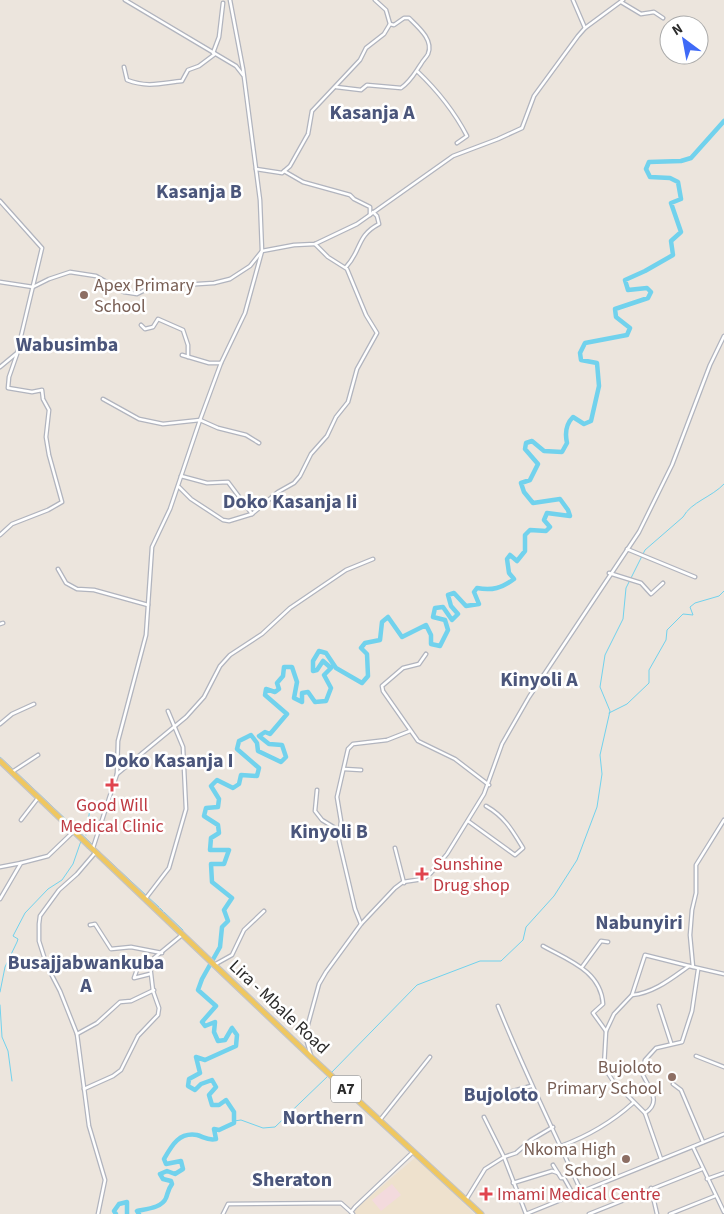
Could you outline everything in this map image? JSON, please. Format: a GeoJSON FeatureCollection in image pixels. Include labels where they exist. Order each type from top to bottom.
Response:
{"type":"FeatureCollection","features":[{"type":"Feature","properties":{"kind":"main road","name":"Lira - Mbale Road"},"geometry":{"type":"LineString","coordinates":[[0,761],[312,1058],[481,1214]]}},
{"type":"Feature","properties":{"kind":"street"},"geometry":{"type":"LineString","coordinates":[[125,0],[236,66],[244,76]]}},
{"type":"Feature","properties":{"kind":"street"},"geometry":{"type":"LineString","coordinates":[[98,1214],[105,1183],[95,1151],[77,1034],[41,948],[39,918],[60,890],[77,874],[94,850],[117,774],[118,741],[146,635],[152,547],[179,487],[200,420],[222,363],[245,313],[262,251],[260,200],[256,168],[244,76],[230,0]]}},
{"type":"Feature","properties":{"kind":"street"},"geometry":{"type":"LineString","coordinates":[[256,168],[282,174],[290,166],[308,134],[312,111],[360,60],[366,48],[384,34],[390,24],[386,10],[375,0]]}},
{"type":"Feature","properties":{"kind":"street"},"geometry":{"type":"LineString","coordinates":[[573,0],[585,28]]}},
{"type":"Feature","properties":{"kind":"street"},"geometry":{"type":"LineString","coordinates":[[0,282],[33,288],[48,278],[70,272],[96,276],[132,295],[152,287],[214,283],[240,274],[250,266],[262,251],[294,245],[315,244],[357,224],[453,156],[522,128],[534,96],[585,28],[622,1],[641,14],[654,12],[659,15]]}},
{"type":"Feature","properties":{"kind":"street"},"geometry":{"type":"LineString","coordinates":[[124,67],[127,80],[143,84],[163,85],[182,81],[188,70],[199,66],[214,54],[219,37],[223,3]]}},
{"type":"Feature","properties":{"kind":"street"},"geometry":{"type":"LineString","coordinates":[[335,87],[361,90],[367,85],[401,88],[417,71],[430,48],[424,33],[409,18],[404,18],[394,25],[390,24]]}},
{"type":"Feature","properties":{"kind":"street"},"geometry":{"type":"LineString","coordinates":[[417,71],[444,98],[461,123],[467,136],[457,143]]}},
{"type":"Feature","properties":{"kind":"street"},"geometry":{"type":"LineString","coordinates":[[284,171],[303,182],[350,194],[354,200],[370,207],[370,215]]}},
{"type":"Feature","properties":{"kind":"street"},"geometry":{"type":"LineString","coordinates":[[0,201],[42,248],[17,354],[9,377],[8,388],[32,392],[42,390],[43,399],[50,410],[46,437],[48,456],[62,502],[48,510],[12,524],[0,535]]}},
{"type":"Feature","properties":{"kind":"street"},"geometry":{"type":"LineString","coordinates":[[346,268],[356,253],[365,233],[379,224],[374,212]]}},
{"type":"Feature","properties":{"kind":"street"},"geometry":{"type":"LineString","coordinates":[[179,487],[191,499],[223,520],[229,521],[252,514],[278,492],[294,483],[300,476],[311,454],[327,436],[336,417],[348,402],[357,369],[377,333],[366,315],[346,268],[328,257],[315,244]]}},
{"type":"Feature","properties":{"kind":"street"},"geometry":{"type":"LineString","coordinates":[[141,324],[145,329],[152,327],[158,319],[183,330],[188,345],[188,356]]}},
{"type":"Feature","properties":{"kind":"street"},"geometry":{"type":"LineString","coordinates":[[312,1058],[307,1042],[307,1028],[319,984],[361,924],[395,888],[404,883],[423,879],[431,873],[468,821],[489,785],[499,752],[514,722],[609,573],[639,532],[672,465],[707,370],[724,336]]}},
{"type":"Feature","properties":{"kind":"street"},"geometry":{"type":"LineString","coordinates":[[0,367],[17,354]]}},
{"type":"Feature","properties":{"kind":"street"},"geometry":{"type":"LineString","coordinates":[[182,355],[188,356],[190,359],[209,363],[222,363]]}},
{"type":"Feature","properties":{"kind":"street"},"geometry":{"type":"LineString","coordinates":[[103,399],[134,417],[152,422],[173,424],[200,420],[218,428],[246,435],[259,444]]}},
{"type":"Feature","properties":{"kind":"street"},"geometry":{"type":"LineString","coordinates":[[181,476],[207,483],[228,482],[252,514]]}},
{"type":"Feature","properties":{"kind":"street"},"geometry":{"type":"LineString","coordinates":[[627,549],[695,577]]}},
{"type":"Feature","properties":{"kind":"street"},"geometry":{"type":"LineString","coordinates":[[117,774],[174,728],[204,698],[220,666],[230,655],[262,634],[290,608],[346,570],[373,559]]}},
{"type":"Feature","properties":{"kind":"street"},"geometry":{"type":"LineString","coordinates":[[58,569],[66,582],[78,589],[90,590],[148,605]]}},
{"type":"Feature","properties":{"kind":"street"},"geometry":{"type":"LineString","coordinates":[[609,573],[645,585],[651,594],[663,583]]}},
{"type":"Feature","properties":{"kind":"street"},"geometry":{"type":"LineString","coordinates":[[426,654],[419,664],[403,668],[382,686],[419,742],[455,759],[489,785]]}},
{"type":"Feature","properties":{"kind":"street"},"geometry":{"type":"LineString","coordinates":[[0,724],[12,714],[34,704]]}},
{"type":"Feature","properties":{"kind":"street"},"geometry":{"type":"LineString","coordinates":[[146,898],[169,868],[186,809],[184,750],[168,711]]}},
{"type":"Feature","properties":{"kind":"street"},"geometry":{"type":"LineString","coordinates":[[361,924],[355,909],[339,841],[341,821],[337,797],[344,769],[350,746],[387,740],[410,731]]}},
{"type":"Feature","properties":{"kind":"street"},"geometry":{"type":"LineString","coordinates":[[12,772],[38,755]]}},
{"type":"Feature","properties":{"kind":"street"},"geometry":{"type":"LineString","coordinates":[[344,769],[361,770]]}},
{"type":"Feature","properties":{"kind":"street"},"geometry":{"type":"LineString","coordinates":[[317,790],[315,811],[322,820],[340,831]]}},
{"type":"Feature","properties":{"kind":"street"},"geometry":{"type":"LineString","coordinates":[[21,820],[39,797]]}},
{"type":"Feature","properties":{"kind":"street"},"geometry":{"type":"LineString","coordinates":[[468,821],[517,855],[523,848],[513,830],[502,816],[486,806]]}},
{"type":"Feature","properties":{"kind":"street"},"geometry":{"type":"LineString","coordinates":[[691,966],[690,934],[696,893],[696,864],[724,820]]}},
{"type":"Feature","properties":{"kind":"street"},"geometry":{"type":"LineString","coordinates":[[0,867],[50,854],[74,830]]}},
{"type":"Feature","properties":{"kind":"street"},"geometry":{"type":"LineString","coordinates":[[395,848],[404,883]]}},
{"type":"Feature","properties":{"kind":"street"},"geometry":{"type":"LineString","coordinates":[[0,899],[21,863]]}},
{"type":"Feature","properties":{"kind":"street"},"geometry":{"type":"LineString","coordinates":[[212,962],[232,955],[244,930],[264,911]]}},
{"type":"Feature","properties":{"kind":"street"},"geometry":{"type":"LineString","coordinates":[[90,924],[96,924],[110,949],[131,947],[162,953]]}},
{"type":"Feature","properties":{"kind":"street"},"geometry":{"type":"LineString","coordinates":[[150,974],[134,978],[139,964],[151,962],[183,934]]}},
{"type":"Feature","properties":{"kind":"street"},"geometry":{"type":"LineString","coordinates":[[582,967],[601,941],[608,942]]}},
{"type":"Feature","properties":{"kind":"street"},"geometry":{"type":"LineString","coordinates":[[543,946],[582,967],[600,989],[603,1004],[593,1013],[606,1032]]}},
{"type":"Feature","properties":{"kind":"street"},"geometry":{"type":"LineString","coordinates":[[661,1159],[645,1114],[605,1070],[606,1032],[614,1014],[632,994],[645,955],[691,966],[698,970],[724,974]]}},
{"type":"Feature","properties":{"kind":"street"},"geometry":{"type":"LineString","coordinates":[[84,1089],[116,1075],[126,1063],[138,1036],[158,1013],[150,974],[151,962]]}},
{"type":"Feature","properties":{"kind":"street"},"geometry":{"type":"LineString","coordinates":[[632,994],[650,991],[671,980],[691,966]]}},
{"type":"Feature","properties":{"kind":"street"},"geometry":{"type":"LineString","coordinates":[[645,1114],[651,1109],[654,1099],[653,1090],[642,1073],[644,1062],[656,1048],[671,1043],[679,1043],[683,1039],[692,1011],[698,970]]}},
{"type":"Feature","properties":{"kind":"street"},"geometry":{"type":"LineString","coordinates":[[77,1034],[91,1027],[120,1002],[131,1001],[154,990]]}},
{"type":"Feature","properties":{"kind":"street"},"geometry":{"type":"LineString","coordinates":[[498,1006],[531,1086],[553,1127],[582,1191]]}},
{"type":"Feature","properties":{"kind":"street"},"geometry":{"type":"LineString","coordinates":[[659,1006],[671,1043]]}},
{"type":"Feature","properties":{"kind":"street"},"geometry":{"type":"LineString","coordinates":[[696,1056],[724,1067]]}},
{"type":"Feature","properties":{"kind":"street"},"geometry":{"type":"LineString","coordinates":[[380,1120],[430,1057]]}},
{"type":"Feature","properties":{"kind":"street"},"geometry":{"type":"LineString","coordinates":[[672,1084],[681,1090],[703,1142]]}},
{"type":"Feature","properties":{"kind":"street"},"geometry":{"type":"LineString","coordinates":[[479,1098],[488,1094],[506,1093],[531,1086]]}},
{"type":"Feature","properties":{"kind":"street"},"geometry":{"type":"LineString","coordinates":[[561,1146],[578,1140],[609,1123],[633,1103]]}},
{"type":"Feature","properties":{"kind":"street"},"geometry":{"type":"LineString","coordinates":[[484,1118],[504,1157],[526,1214],[724,1134]]}},
{"type":"Feature","properties":{"kind":"street"},"geometry":{"type":"LineString","coordinates":[[466,1200],[482,1172],[504,1157],[516,1153],[531,1140],[553,1127]]}},
{"type":"Feature","properties":{"kind":"street"},"geometry":{"type":"LineString","coordinates":[[693,1147],[702,1170],[724,1212]]}},
{"type":"Feature","properties":{"kind":"street"},"geometry":{"type":"LineString","coordinates":[[223,1214],[228,1204],[318,1203],[341,1203],[352,1213],[414,1152]]}},
{"type":"Feature","properties":{"kind":"street"},"geometry":{"type":"LineString","coordinates":[[554,1165],[573,1194]]}},
{"type":"Feature","properties":{"kind":"street"},"geometry":{"type":"LineString","coordinates":[[590,1214],[651,1188],[702,1170]]}},
{"type":"Feature","properties":{"kind":"street"},"geometry":{"type":"LineString","coordinates":[[513,1183],[552,1171],[558,1173]]}},
{"type":"Feature","properties":{"kind":"street"},"geometry":{"type":"LineString","coordinates":[[707,1179],[724,1173]]}},
{"type":"Feature","properties":{"kind":"street"},"geometry":{"type":"LineString","coordinates":[[651,1188],[658,1214]]}},
{"type":"Feature","properties":{"kind":"street"},"geometry":{"type":"LineString","coordinates":[[670,1214],[715,1196]]}},
{"type":"Feature","properties":{"kind":"shaded area"},"geometry":{"type":"Polygon","coordinates":[[[417,1156],[474,1214],[354,1214],[352,1212],[417,1156]]]}},
{"type":"Feature","properties":{"kind":"shaded area"},"geometry":{"type":"Polygon","coordinates":[[[392,1184],[401,1195],[381,1211],[372,1200],[392,1184]]]}},
{"type":"Feature","properties":{"kind":"waterway"},"geometry":{"type":"LineString","coordinates":[[139,1214],[137,1211],[157,1206],[166,1198],[172,1184],[171,1181],[163,1179],[160,1174],[167,1171],[175,1174],[183,1169],[181,1161],[166,1164],[164,1159],[177,1141],[191,1135],[216,1139],[214,1129],[219,1130],[234,1123],[234,1112],[226,1100],[219,1105],[212,1105],[209,1095],[216,1087],[212,1080],[201,1084],[195,1090],[188,1086],[189,1079],[200,1073],[196,1057],[205,1060],[236,1046],[237,1035],[232,1028],[225,1040],[218,1041],[214,1032],[215,1022],[205,1026],[202,1022],[216,1006],[198,990],[220,947],[222,927],[228,921],[224,910],[232,898],[212,882],[211,864],[224,864],[229,850],[210,850],[211,838],[219,833],[218,825],[204,816],[206,808],[218,807],[219,799],[211,786],[217,780],[233,788],[239,784],[241,775],[257,776],[259,768],[237,749],[239,741],[251,735],[257,743],[258,751],[281,762],[286,757],[282,745],[269,744],[259,736],[265,732],[270,734],[287,714],[265,695],[266,689],[275,692],[279,689],[277,683],[283,676],[284,667],[292,667],[297,682],[294,698],[302,702],[302,693],[308,692],[315,702],[326,701],[331,688],[324,675],[331,668],[323,661],[317,670],[313,671],[313,661],[319,651],[326,653],[336,668],[362,683],[368,676],[367,654],[361,648],[365,643],[380,640],[382,622],[388,617],[402,637],[426,625],[431,635],[431,644],[440,646],[448,630],[445,620],[433,617],[435,608],[443,607],[452,620],[458,614],[451,606],[448,595],[454,593],[466,606],[479,604],[474,592],[477,588],[497,588],[514,579],[509,573],[507,559],[510,555],[517,561],[525,551],[525,535],[530,530],[546,531],[550,527],[544,520],[547,513],[570,516],[560,499],[533,503],[524,492],[521,483],[530,480],[538,464],[525,449],[526,443],[532,441],[544,451],[562,452],[567,443],[567,426],[573,417],[584,424],[591,421],[599,386],[597,363],[581,360],[580,353],[585,343],[627,335],[630,328],[616,317],[615,309],[648,298],[651,292],[647,288],[628,290],[625,280],[673,255],[671,241],[681,232],[671,203],[681,199],[678,182],[670,178],[650,177],[646,169],[649,162],[681,161],[691,158],[724,121]]}},
{"type":"Feature","properties":{"kind":"waterway"},"geometry":{"type":"LineString","coordinates":[[331,1073],[417,985],[480,961],[501,961],[523,940],[526,927],[554,896],[577,860],[597,807],[602,774],[600,755],[610,711],[600,687],[605,655],[623,619],[626,588],[645,550],[683,517],[691,507],[714,493],[724,484]]}},
{"type":"Feature","properties":{"kind":"waterway"},"geometry":{"type":"LineString","coordinates":[[609,713],[627,704],[649,683],[649,670],[666,640],[667,630],[683,614],[693,615],[690,607],[695,603],[719,596],[724,591]]}},
{"type":"Feature","properties":{"kind":"waterway"},"geometry":{"type":"LineString","coordinates":[[0,757],[13,769]]}},
{"type":"Feature","properties":{"kind":"waterway"},"geometry":{"type":"LineString","coordinates":[[16,772],[93,845]]}},
{"type":"Feature","properties":{"kind":"waterway"},"geometry":{"type":"LineString","coordinates":[[86,835],[91,802]]}},
{"type":"Feature","properties":{"kind":"waterway"},"geometry":{"type":"LineString","coordinates":[[0,992],[5,967],[18,939],[13,936],[25,913],[48,889],[62,880],[73,864],[81,841]]}},
{"type":"Feature","properties":{"kind":"waterway"},"geometry":{"type":"LineString","coordinates":[[96,849],[100,852]]}},
{"type":"Feature","properties":{"kind":"waterway"},"geometry":{"type":"LineString","coordinates":[[104,856],[147,896]]}},
{"type":"Feature","properties":{"kind":"waterway"},"geometry":{"type":"LineString","coordinates":[[148,897],[159,907]]}},
{"type":"Feature","properties":{"kind":"waterway"},"geometry":{"type":"LineString","coordinates":[[160,908],[163,911]]}},
{"type":"Feature","properties":{"kind":"waterway"},"geometry":{"type":"LineString","coordinates":[[164,912],[183,930]]}},
{"type":"Feature","properties":{"kind":"waterway"},"geometry":{"type":"LineString","coordinates":[[0,1005],[2,1037],[8,1051],[12,1081]]}},
{"type":"Feature","properties":{"kind":"waterway"},"geometry":{"type":"LineString","coordinates":[[234,1121],[241,1120],[263,1128],[275,1127],[328,1076]]}},
{"type":"Feature","properties":{"kind":"waterway"},"geometry":{"type":"LineString","coordinates":[[116,1214],[114,1211],[119,1204],[127,1202],[127,1214]]}},
{"type":"Feature","properties":{"kind":"place","name":"Apex Primary School"},"geometry":{"type":"Point","coordinates":[84,295]}},
{"type":"Feature","properties":{"kind":"place","name":"Good Will Medical Clinic"},"geometry":{"type":"Point","coordinates":[112,785]}},
{"type":"Feature","properties":{"kind":"place","name":"Sunshine Drug shop"},"geometry":{"type":"Point","coordinates":[422,874]}},
{"type":"Feature","properties":{"kind":"place","name":"Bujoloto Primary School"},"geometry":{"type":"Point","coordinates":[672,1077]}},
{"type":"Feature","properties":{"kind":"place","name":"Nkoma High School"},"geometry":{"type":"Point","coordinates":[626,1159]}},
{"type":"Feature","properties":{"kind":"place","name":"Imami Medical Centre"},"geometry":{"type":"Point","coordinates":[486,1194]}},
{"type":"Feature","properties":{"kind":"district","name":"Kasanja A"},"geometry":{"type":"Point","coordinates":[372,113]}},
{"type":"Feature","properties":{"kind":"district","name":"Kasanja B"},"geometry":{"type":"Point","coordinates":[199,192]}},
{"type":"Feature","properties":{"kind":"district","name":"Wabusimba"},"geometry":{"type":"Point","coordinates":[67,345]}},
{"type":"Feature","properties":{"kind":"district","name":"Doko Kasanja Ii"},"geometry":{"type":"Point","coordinates":[290,502]}},
{"type":"Feature","properties":{"kind":"district","name":"Kinyoli A"},"geometry":{"type":"Point","coordinates":[539,680]}},
{"type":"Feature","properties":{"kind":"district","name":"Doko Kasanja I"},"geometry":{"type":"Point","coordinates":[169,761]}},
{"type":"Feature","properties":{"kind":"district","name":"Kinyoli B"},"geometry":{"type":"Point","coordinates":[329,832]}},
{"type":"Feature","properties":{"kind":"district","name":"Nabunyiri"},"geometry":{"type":"Point","coordinates":[639,923]}},
{"type":"Feature","properties":{"kind":"district","name":"Busajjabwankuba A"},"geometry":{"type":"Point","coordinates":[86,974]}},
{"type":"Feature","properties":{"kind":"district","name":"Bujoloto"},"geometry":{"type":"Point","coordinates":[501,1095]}},
{"type":"Feature","properties":{"kind":"district","name":"Northern"},"geometry":{"type":"Point","coordinates":[323,1118]}},
{"type":"Feature","properties":{"kind":"district","name":"Sheraton"},"geometry":{"type":"Point","coordinates":[292,1180]}}]}
